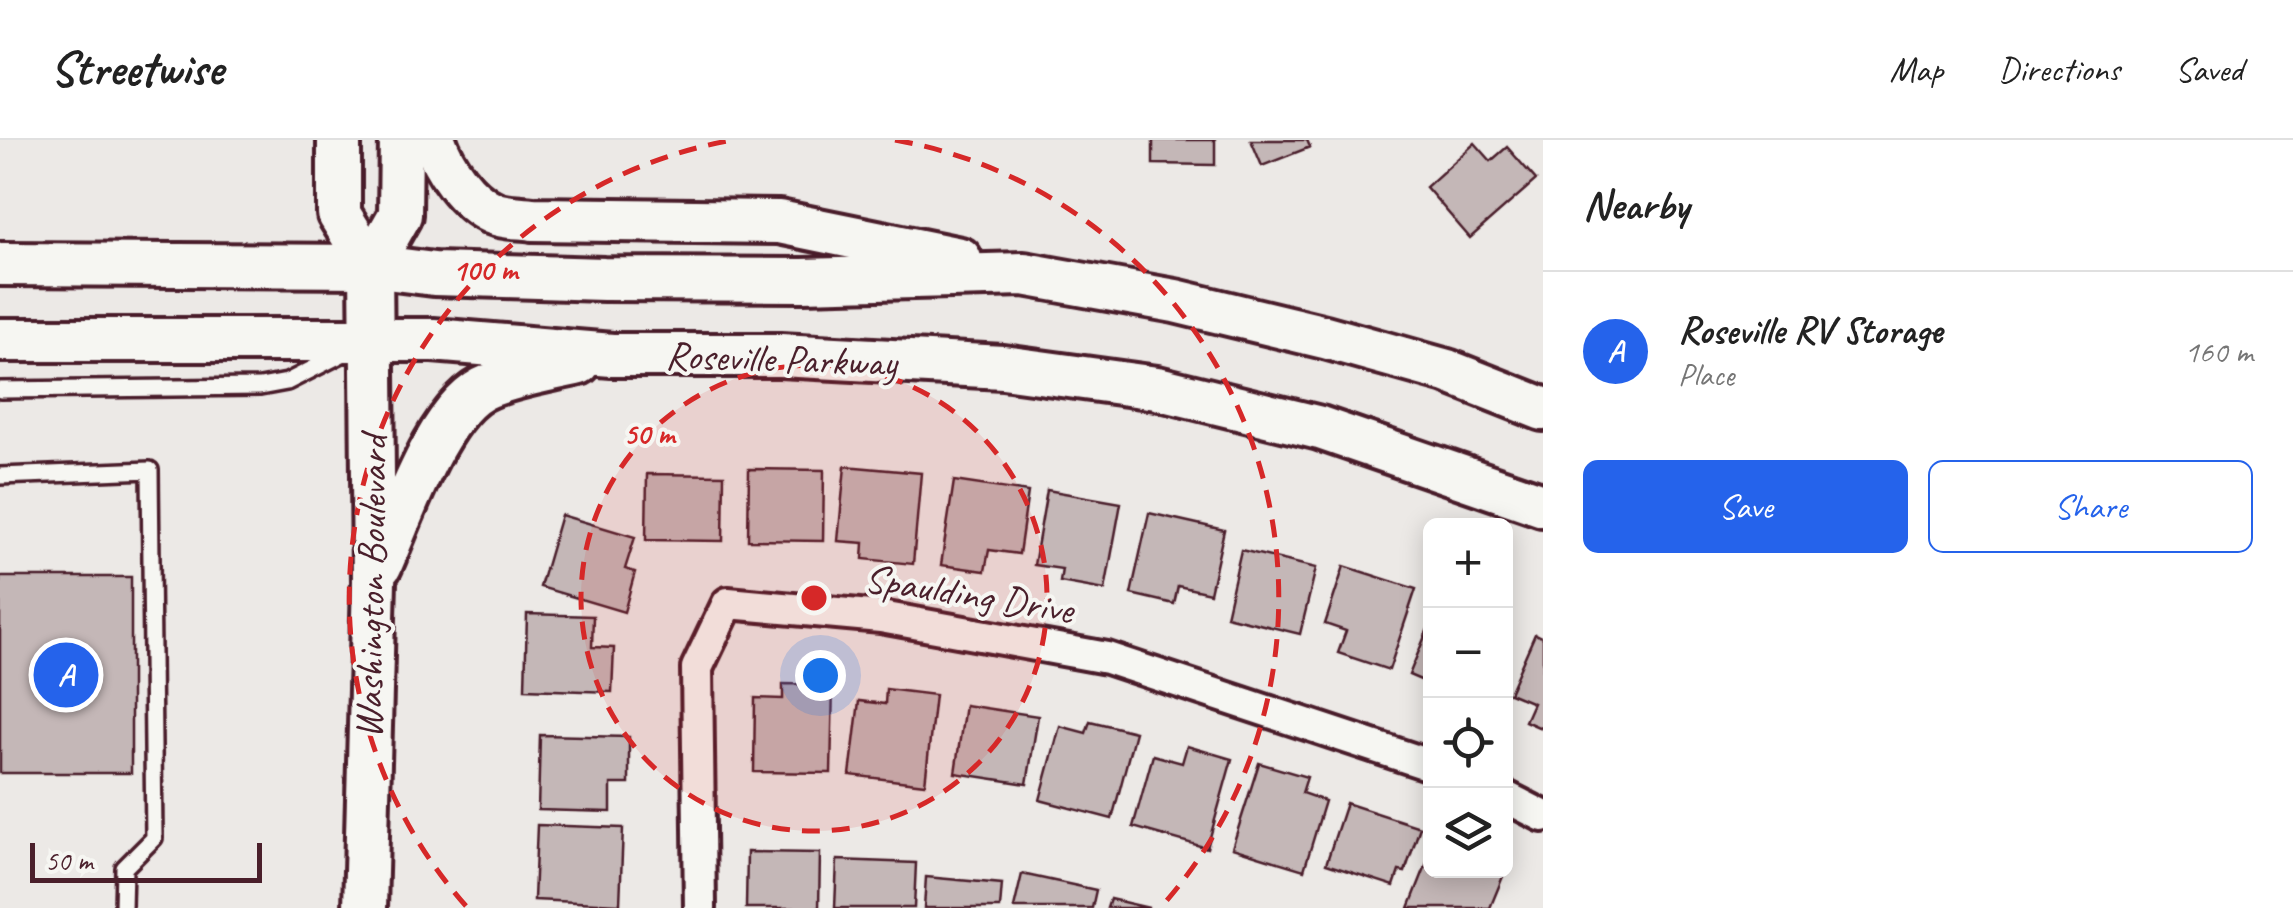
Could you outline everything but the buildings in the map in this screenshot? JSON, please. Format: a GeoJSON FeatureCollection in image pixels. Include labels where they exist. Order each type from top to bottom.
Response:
{"type":"FeatureCollection","features":[{"type":"Feature","properties":{"kind":"main road"},"geometry":{"type":"LineString","coordinates":[[339,140],[339,214],[371,266]]}},
{"type":"Feature","properties":{"kind":"main road","name":"Washington Boulevard"},"geometry":{"type":"LineString","coordinates":[[366,908],[374,580],[371,266],[400,215],[401,140]]}},
{"type":"Feature","properties":{"kind":"main road"},"geometry":{"type":"LineString","coordinates":[[434,140],[440,157],[464,191],[494,214],[533,219],[778,222],[1024,274]]}},
{"type":"Feature","properties":{"kind":"main road","name":"Roseville Parkway"},"geometry":{"type":"LineString","coordinates":[[0,264],[371,266],[434,274],[604,279],[803,280],[1024,274],[1175,301],[1325,337],[1446,372],[1543,410]]}},
{"type":"Feature","properties":{"kind":"main road","name":"Roseville Parkway"},"geometry":{"type":"LineString","coordinates":[[0,340],[432,340],[612,355],[780,356],[1003,367],[1157,388],[1320,428],[1543,506]]}},
{"type":"Feature","properties":{"kind":"main road"},"geometry":{"type":"LineString","coordinates":[[374,580],[439,435],[460,404],[488,386],[612,355]]}},
{"type":"Feature","properties":{"kind":"street","name":"Spaulding Drive"},"geometry":{"type":"LineString","coordinates":[[700,908],[697,668],[728,603],[881,617],[1107,658],[1423,763]]}},
{"type":"Feature","properties":{"kind":"street"},"geometry":{"type":"LineString","coordinates":[[1513,801],[1543,816]]}},
{"type":"Feature","properties":{"kind":"lane"},"geometry":{"type":"LineString","coordinates":[[0,390],[260,388],[288,382],[371,340]]}},
{"type":"Feature","properties":{"kind":"lane"},"geometry":{"type":"LineString","coordinates":[[0,476],[150,470],[154,838],[124,868],[123,908]]}},
{"type":"Feature","properties":{"kind":"place","name":"Roseville RV Storage"},"geometry":{"type":"Point","coordinates":[66,675]}}]}
